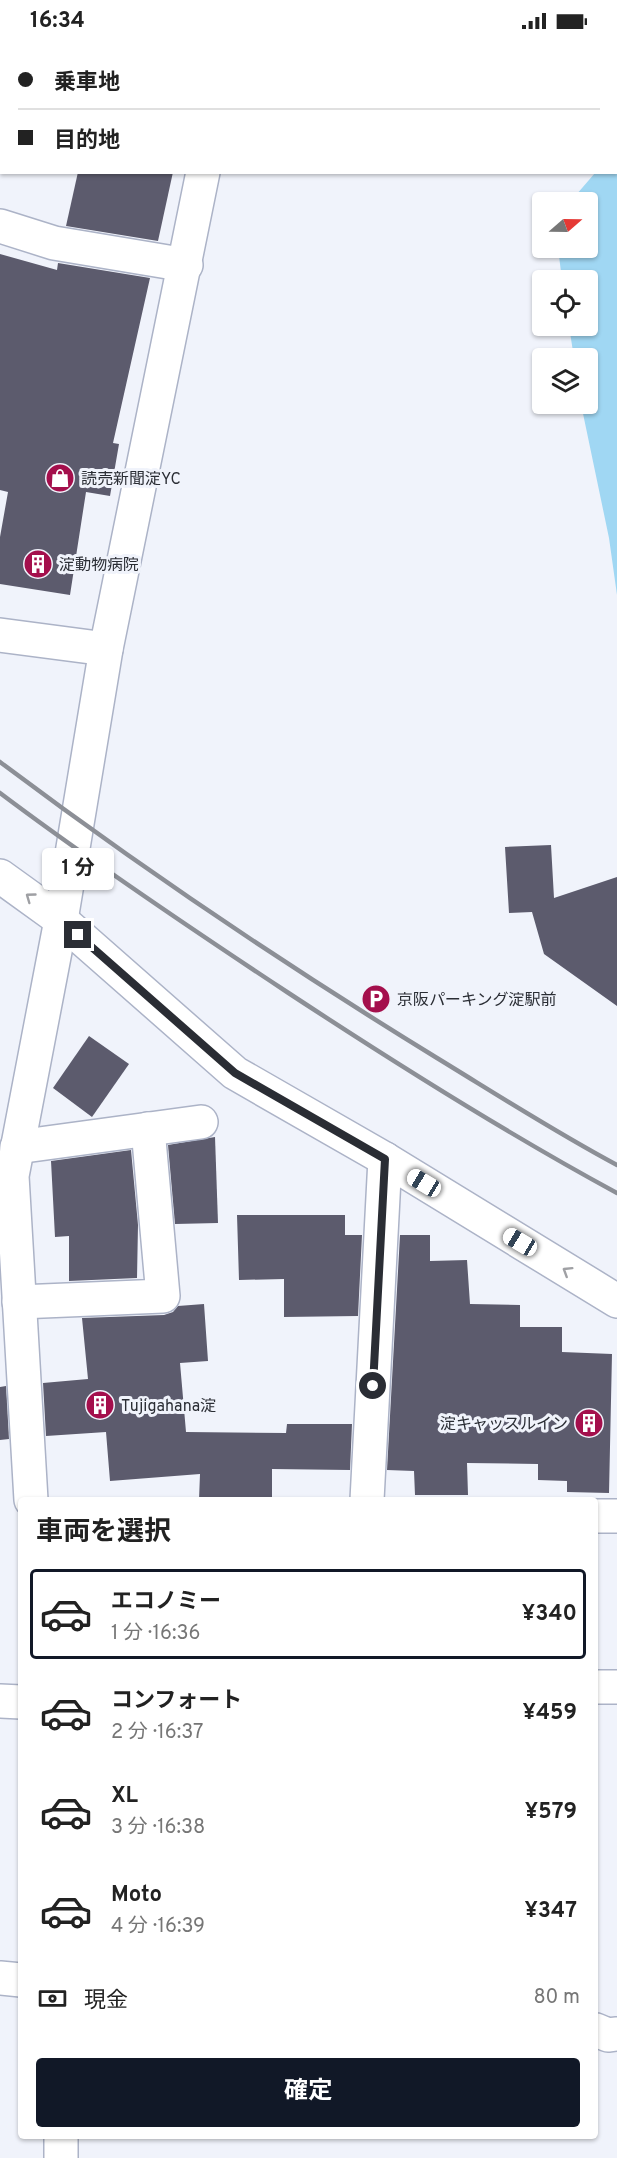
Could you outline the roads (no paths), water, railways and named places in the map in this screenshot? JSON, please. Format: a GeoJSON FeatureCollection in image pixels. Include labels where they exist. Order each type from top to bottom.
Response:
{"type":"FeatureCollection","features":[{"type":"Feature","properties":{"kind":"street"},"geometry":{"type":"LineString","coordinates":[[32,1497],[10,1166],[61,920],[106,649],[186,265],[203,174]]}},
{"type":"Feature","properties":{"kind":"street"},"geometry":{"type":"LineString","coordinates":[[0,226],[54,243],[186,265]]}},
{"type":"Feature","properties":{"kind":"street"},"geometry":{"type":"LineString","coordinates":[[0,635],[106,649]]}},
{"type":"Feature","properties":{"kind":"street"},"geometry":{"type":"LineString","coordinates":[[0,876],[61,920],[235,1073],[385,1159],[617,1302]]}},
{"type":"Feature","properties":{"kind":"street"},"geometry":{"type":"LineString","coordinates":[[10,1166],[148,1128],[201,1122]]}},
{"type":"Feature","properties":{"kind":"street"},"geometry":{"type":"LineString","coordinates":[[19,1302],[163,1296],[148,1128]]}},
{"type":"Feature","properties":{"kind":"street"},"geometry":{"type":"LineString","coordinates":[[367,1497],[385,1159]]}},
{"type":"Feature","properties":{"kind":"street"},"geometry":{"type":"LineString","coordinates":[[598,1515],[617,1516]]}},
{"type":"Feature","properties":{"kind":"street"},"geometry":{"type":"LineString","coordinates":[[598,1687],[617,1687]]}},
{"type":"Feature","properties":{"kind":"street"},"geometry":{"type":"LineString","coordinates":[[0,1701],[18,1702]]}},
{"type":"Feature","properties":{"kind":"street"},"geometry":{"type":"LineString","coordinates":[[0,1978],[18,1980]]}},
{"type":"Feature","properties":{"kind":"street"},"geometry":{"type":"LineString","coordinates":[[598,2031],[608,2035],[617,2034]]}},
{"type":"Feature","properties":{"kind":"street"},"geometry":{"type":"LineString","coordinates":[[61,2139],[61,2158]]}},
{"type":"Feature","properties":{"kind":"water"},"geometry":{"type":"Polygon","coordinates":[[[594,174],[617,174],[617,595],[609,538],[583,414],[598,414],[598,348],[572,348],[571,336],[598,336],[598,270],[561,270],[559,258],[598,258],[598,192],[579,192],[594,174]]]}},
{"type":"Feature","properties":{"kind":"railway"},"geometry":{"type":"LineString","coordinates":[[0,762],[107,840],[270,952],[504,1099],[617,1165]]}},
{"type":"Feature","properties":{"kind":"railway"},"geometry":{"type":"LineString","coordinates":[[0,793],[142,895],[328,1019],[491,1121],[617,1193]]}},
{"type":"Feature","properties":{"kind":"place","name":"読売新聞淀YC"},"geometry":{"type":"Point","coordinates":[60,478]}},
{"type":"Feature","properties":{"kind":"place","name":"淀動物病院"},"geometry":{"type":"Point","coordinates":[38,564]}},
{"type":"Feature","properties":{"kind":"place","name":"京阪パーキング淀駅前"},"geometry":{"type":"Point","coordinates":[376,999]}},
{"type":"Feature","properties":{"kind":"place","name":"Tujigahana淀"},"geometry":{"type":"Point","coordinates":[100,1405]}},
{"type":"Feature","properties":{"kind":"place","name":"淀キャッスルイン"},"geometry":{"type":"Point","coordinates":[589,1423]}}]}
